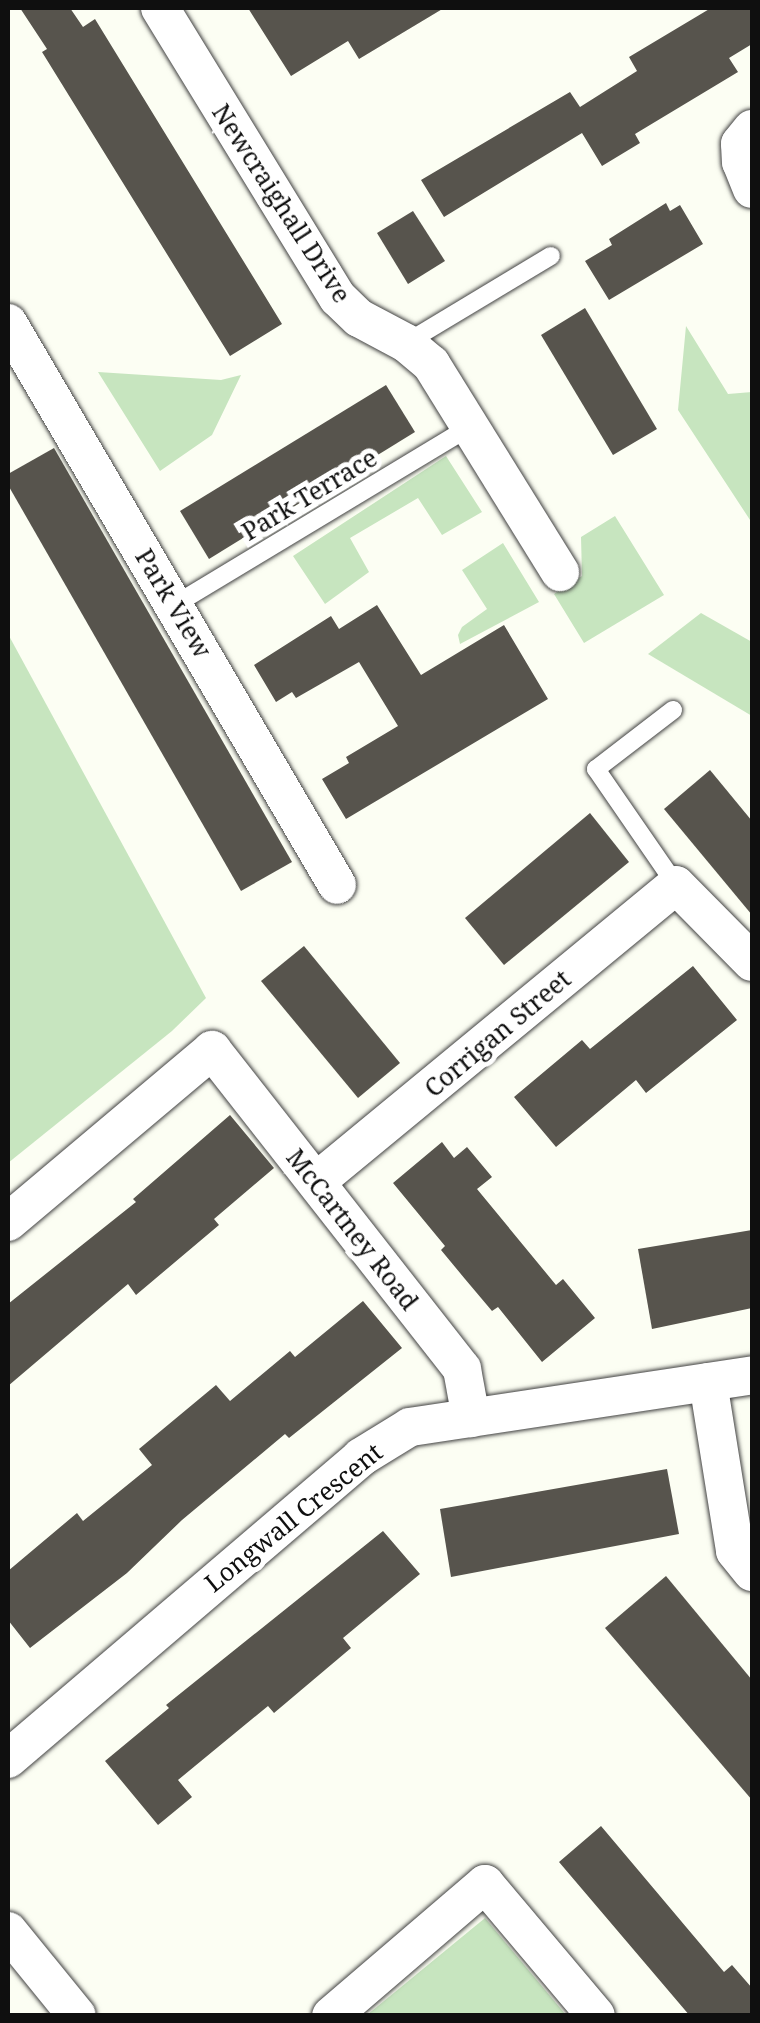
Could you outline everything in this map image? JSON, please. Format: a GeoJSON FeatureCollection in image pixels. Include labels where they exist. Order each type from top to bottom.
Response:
{"type":"FeatureCollection","features":[{"type":"Feature","properties":{"kind":"street","name":"Newcraighall Drive"},"geometry":{"type":"LineString","coordinates":[[160,8],[338,298],[358,318],[406,343],[431,364],[560,572]]}},
{"type":"Feature","properties":{"kind":"street"},"geometry":{"type":"LineString","coordinates":[[752,129],[740,144],[741,162],[752,189]]}},
{"type":"Feature","properties":{"kind":"street","name":"Park View"},"geometry":{"type":"LineString","coordinates":[[8,323],[176,604],[337,885]]}},
{"type":"Feature","properties":{"kind":"street"},"geometry":{"type":"LineString","coordinates":[[676,885],[752,962]]}},
{"type":"Feature","properties":{"kind":"street","name":"Corrigan Street"},"geometry":{"type":"LineString","coordinates":[[317,1181],[676,885]]}},
{"type":"Feature","properties":{"kind":"street","name":"McCartney Road"},"geometry":{"type":"LineString","coordinates":[[8,1222],[212,1050],[462,1369],[471,1418]]}},
{"type":"Feature","properties":{"kind":"street","name":"Longwall Crescent"},"geometry":{"type":"LineString","coordinates":[[8,1759],[361,1457],[410,1427],[752,1376]]}},
{"type":"Feature","properties":{"kind":"street"},"geometry":{"type":"LineString","coordinates":[[708,1382],[735,1551],[752,1572]]}},
{"type":"Feature","properties":{"kind":"street"},"geometry":{"type":"LineString","coordinates":[[331,2016],[485,1884],[596,2016]]}},
{"type":"Feature","properties":{"kind":"street"},"geometry":{"type":"LineString","coordinates":[[8,1931],[77,2016]]}},
{"type":"Feature","properties":{"kind":"lane"},"geometry":{"type":"LineString","coordinates":[[406,343],[551,256]]}},
{"type":"Feature","properties":{"kind":"lane","name":"Park Terrace"},"geometry":{"type":"LineString","coordinates":[[176,604],[469,427]]}},
{"type":"Feature","properties":{"kind":"lane"},"geometry":{"type":"LineString","coordinates":[[673,710],[596,768],[676,885]]}},
{"type":"Feature","properties":{"kind":"green space"},"geometry":{"type":"Polygon","coordinates":[[[686,326],[728,394],[752,392],[752,523],[678,410],[686,326]]]}},
{"type":"Feature","properties":{"kind":"green space"},"geometry":{"type":"Polygon","coordinates":[[[98,372],[221,380],[241,375],[212,435],[160,471],[98,372]]]}},
{"type":"Feature","properties":{"kind":"green space"},"geometry":{"type":"Polygon","coordinates":[[[446,456],[482,512],[442,535],[418,498],[350,538],[369,572],[325,604],[293,556],[446,456]]]}},
{"type":"Feature","properties":{"kind":"green space"},"geometry":{"type":"Polygon","coordinates":[[[615,516],[664,595],[584,643],[554,594],[582,576],[581,537],[615,516]]]}},
{"type":"Feature","properties":{"kind":"green space"},"geometry":{"type":"Polygon","coordinates":[[[503,543],[539,602],[460,644],[458,635],[462,627],[487,609],[462,570],[503,543]]]}},
{"type":"Feature","properties":{"kind":"green space"},"geometry":{"type":"Polygon","coordinates":[[[701,613],[752,642],[752,716],[648,654],[701,613]]]}},
{"type":"Feature","properties":{"kind":"green space"},"geometry":{"type":"Polygon","coordinates":[[[8,634],[206,998],[172,1031],[8,1163],[8,634]]]}},
{"type":"Feature","properties":{"kind":"green space"},"geometry":{"type":"Polygon","coordinates":[[[485,1918],[566,2015],[367,2015],[485,1918]]]}},
{"type":"Feature","properties":{"kind":"building"},"geometry":{"type":"Polygon","coordinates":[[[20,8],[70,8],[83,27],[95,19],[282,324],[230,356],[42,52],[47,49],[20,8]]]}},
{"type":"Feature","properties":{"kind":"building"},"geometry":{"type":"Polygon","coordinates":[[[248,8],[444,8],[359,59],[348,41],[291,76],[248,8]]]}},
{"type":"Feature","properties":{"kind":"building"},"geometry":{"type":"Polygon","coordinates":[[[711,8],[752,8],[752,44],[729,58],[738,72],[635,134],[640,143],[602,166],[582,133],[444,217],[421,180],[570,92],[580,107],[637,71],[629,57],[711,8]]]}},
{"type":"Feature","properties":{"kind":"building"},"geometry":{"type":"Polygon","coordinates":[[[666,203],[670,211],[680,205],[703,244],[609,300],[585,261],[612,245],[609,239],[666,203]]]}},
{"type":"Feature","properties":{"kind":"building"},"geometry":{"type":"Polygon","coordinates":[[[413,211],[445,261],[408,284],[377,233],[413,211]]]}},
{"type":"Feature","properties":{"kind":"building"},"geometry":{"type":"Polygon","coordinates":[[[585,308],[657,429],[613,455],[541,335],[585,308]]]}},
{"type":"Feature","properties":{"kind":"building"},"geometry":{"type":"Polygon","coordinates":[[[386,385],[415,432],[209,559],[180,511],[386,385]]]}},
{"type":"Feature","properties":{"kind":"building"},"geometry":{"type":"Polygon","coordinates":[[[54,448],[292,862],[241,891],[8,485],[8,474],[54,448]]]}},
{"type":"Feature","properties":{"kind":"building"},"geometry":{"type":"Polygon","coordinates":[[[377,605],[421,675],[504,625],[548,699],[346,819],[322,779],[349,763],[346,757],[398,726],[359,662],[296,698],[292,692],[276,702],[254,665],[331,616],[339,629],[377,605]]]}},
{"type":"Feature","properties":{"kind":"building"},"geometry":{"type":"Polygon","coordinates":[[[710,770],[752,821],[752,915],[664,809],[710,770]]]}},
{"type":"Feature","properties":{"kind":"building"},"geometry":{"type":"Polygon","coordinates":[[[590,813],[629,862],[504,965],[465,918],[590,813]]]}},
{"type":"Feature","properties":{"kind":"building"},"geometry":{"type":"Polygon","coordinates":[[[304,946],[400,1063],[358,1098],[261,981],[304,946]]]}},
{"type":"Feature","properties":{"kind":"building"},"geometry":{"type":"Polygon","coordinates":[[[693,966],[737,1020],[646,1093],[636,1080],[556,1147],[514,1097],[582,1040],[590,1049],[693,966]]]}},
{"type":"Feature","properties":{"kind":"building"},"geometry":{"type":"Polygon","coordinates":[[[230,1115],[274,1168],[214,1219],[219,1225],[136,1295],[128,1284],[8,1386],[8,1304],[136,1202],[133,1199],[230,1115]]]}},
{"type":"Feature","properties":{"kind":"building"},"geometry":{"type":"Polygon","coordinates":[[[442,1142],[454,1158],[467,1147],[492,1177],[477,1189],[556,1285],[563,1279],[595,1318],[542,1362],[498,1307],[492,1311],[465,1279],[441,1250],[445,1246],[393,1183],[442,1142]]]}},
{"type":"Feature","properties":{"kind":"building"},"geometry":{"type":"Polygon","coordinates":[[[752,1230],[752,1308],[652,1329],[638,1249],[752,1230]]]}},
{"type":"Feature","properties":{"kind":"building"},"geometry":{"type":"Polygon","coordinates":[[[363,1301],[402,1348],[289,1438],[285,1434],[182,1520],[127,1573],[30,1648],[8,1620],[8,1571],[77,1513],[83,1521],[152,1465],[139,1449],[216,1385],[230,1401],[290,1351],[295,1357],[363,1301]]]}},
{"type":"Feature","properties":{"kind":"building"},"geometry":{"type":"Polygon","coordinates":[[[667,1469],[679,1534],[451,1577],[440,1509],[667,1469]]]}},
{"type":"Feature","properties":{"kind":"building"},"geometry":{"type":"Polygon","coordinates":[[[383,1531],[420,1574],[343,1638],[351,1648],[274,1713],[268,1706],[178,1780],[192,1797],[158,1825],[105,1761],[169,1708],[166,1705],[383,1531]]]}},
{"type":"Feature","properties":{"kind":"building"},"geometry":{"type":"Polygon","coordinates":[[[666,1576],[752,1680],[752,1800],[605,1628],[666,1576]]]}},
{"type":"Feature","properties":{"kind":"building"},"geometry":{"type":"Polygon","coordinates":[[[601,1826],[724,1972],[732,1965],[752,1988],[752,2016],[690,2016],[559,1862],[601,1826]]]}}]}
